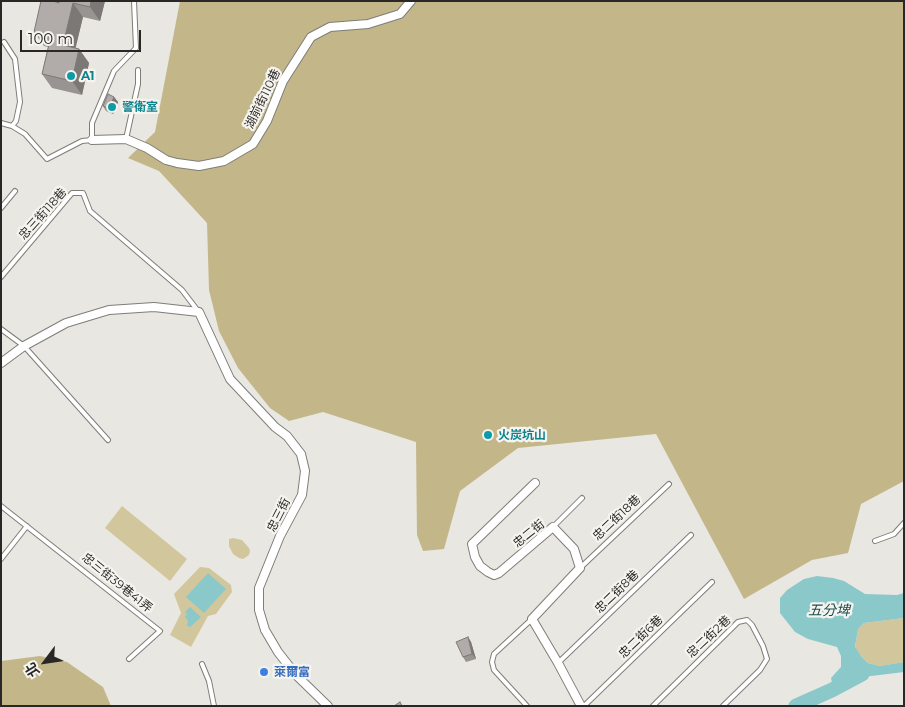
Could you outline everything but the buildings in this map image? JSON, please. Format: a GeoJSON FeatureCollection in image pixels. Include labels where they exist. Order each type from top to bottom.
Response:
{"type":"FeatureCollection","features":[{"type":"Feature","properties":{"kind":"street","name":"湖前街110巷"},"geometry":{"type":"LineString","coordinates":[[92,140],[126,139],[147,148],[166,160],[177,163],[199,166],[224,161],[253,144],[267,121],[283,81],[311,37],[330,28],[368,24],[400,14],[411,1]]}},
{"type":"Feature","properties":{"kind":"street"},"geometry":{"type":"LineString","coordinates":[[1,362],[24,346],[66,322],[109,310],[154,308],[199,312]]}},
{"type":"Feature","properties":{"kind":"street","name":"忠三街"},"geometry":{"type":"LineString","coordinates":[[199,312],[230,379],[301,454],[304,471],[302,494],[280,536],[259,588],[259,610],[265,630],[278,652],[296,675],[328,706]]}},
{"type":"Feature","properties":{"kind":"street","name":"忠二街"},"geometry":{"type":"LineString","coordinates":[[535,484],[472,544],[474,557],[480,566],[494,575],[499,573],[553,526],[574,549],[580,568]]}},
{"type":"Feature","properties":{"kind":"street"},"geometry":{"type":"LineString","coordinates":[[580,568],[532,619],[583,706]]}},
{"type":"Feature","properties":{"kind":"lane"},"geometry":{"type":"LineString","coordinates":[[1,123],[12,126],[25,134],[47,159],[82,141],[92,140],[92,123],[114,71],[136,48],[134,1]]}},
{"type":"Feature","properties":{"kind":"lane"},"geometry":{"type":"LineString","coordinates":[[4,42],[15,59],[20,102],[16,121],[12,126]]}},
{"type":"Feature","properties":{"kind":"lane"},"geometry":{"type":"LineString","coordinates":[[126,139],[138,84],[138,70]]}},
{"type":"Feature","properties":{"kind":"lane"},"geometry":{"type":"LineString","coordinates":[[1,208],[15,191]]}},
{"type":"Feature","properties":{"kind":"lane","name":"忠三街118巷"},"geometry":{"type":"LineString","coordinates":[[1,277],[72,193],[83,193]]}},
{"type":"Feature","properties":{"kind":"lane","name":"忠三街"},"geometry":{"type":"LineString","coordinates":[[83,193],[90,211],[182,290],[199,312]]}},
{"type":"Feature","properties":{"kind":"lane"},"geometry":{"type":"LineString","coordinates":[[1,330],[24,346],[108,440]]}},
{"type":"Feature","properties":{"kind":"lane","name":"忠二街18巷"},"geometry":{"type":"LineString","coordinates":[[580,568],[669,484]]}},
{"type":"Feature","properties":{"kind":"lane"},"geometry":{"type":"LineString","coordinates":[[553,526],[582,498]]}},
{"type":"Feature","properties":{"kind":"lane"},"geometry":{"type":"LineString","coordinates":[[1,506],[27,526],[1,559]]}},
{"type":"Feature","properties":{"kind":"lane"},"geometry":{"type":"LineString","coordinates":[[874,541],[894,534],[904,523]]}},
{"type":"Feature","properties":{"kind":"lane","name":"忠三街39巷41弄"},"geometry":{"type":"LineString","coordinates":[[27,526],[160,631],[129,659]]}},
{"type":"Feature","properties":{"kind":"lane","name":"忠二街8巷"},"geometry":{"type":"LineString","coordinates":[[558,662],[691,535]]}},
{"type":"Feature","properties":{"kind":"lane","name":"忠二街6巷"},"geometry":{"type":"LineString","coordinates":[[583,706],[712,582]]}},
{"type":"Feature","properties":{"kind":"lane"},"geometry":{"type":"LineString","coordinates":[[528,706],[494,670],[492,662],[494,654],[532,619]]}},
{"type":"Feature","properties":{"kind":"lane","name":"忠二街2巷"},"geometry":{"type":"LineString","coordinates":[[653,706],[738,622],[747,620],[752,625],[763,646],[767,659],[760,670],[723,706]]}},
{"type":"Feature","properties":{"kind":"lane"},"geometry":{"type":"LineString","coordinates":[[202,664],[210,681],[214,706]]}},
{"type":"Feature","properties":{"kind":"shaded area"},"geometry":{"type":"Polygon","coordinates":[[[180,1],[904,1],[904,481],[861,504],[848,553],[812,560],[744,599],[656,434],[518,448],[460,491],[444,549],[423,551],[417,535],[416,442],[323,412],[289,421],[270,408],[238,368],[219,331],[209,290],[207,223],[159,171],[128,158],[155,132],[180,1]]]}},
{"type":"Feature","properties":{"kind":"shaded area"},"geometry":{"type":"Polygon","coordinates":[[[122,506],[187,559],[170,581],[105,528],[122,506]]]}},
{"type":"Feature","properties":{"kind":"shaded area"},"geometry":{"type":"Polygon","coordinates":[[[229,539],[242,540],[249,548],[249,555],[243,559],[233,554],[229,546],[229,539]]]}},
{"type":"Feature","properties":{"kind":"shaded area"},"geometry":{"type":"Polygon","coordinates":[[[200,567],[209,568],[231,585],[232,592],[216,614],[208,616],[191,647],[170,635],[181,613],[174,594],[200,567]]]}},
{"type":"Feature","properties":{"kind":"shaded area"},"geometry":{"type":"Polygon","coordinates":[[[904,618],[904,662],[880,666],[868,663],[855,648],[858,629],[864,623],[904,618]]]}},
{"type":"Feature","properties":{"kind":"shaded area"},"geometry":{"type":"Polygon","coordinates":[[[40,656],[67,662],[103,687],[111,706],[1,706],[1,661],[40,656]]]}},
{"type":"Feature","properties":{"kind":"water"},"geometry":{"type":"Polygon","coordinates":[[[208,573],[226,589],[204,613],[186,597],[208,573]]]}},
{"type":"Feature","properties":{"kind":"water","name":"五分埤"},"geometry":{"type":"Polygon","coordinates":[[[817,576],[844,581],[865,594],[897,595],[904,593],[904,618],[864,623],[858,629],[855,647],[868,663],[880,666],[904,662],[904,672],[863,677],[833,687],[831,678],[841,667],[841,656],[837,647],[808,639],[795,632],[780,613],[780,598],[787,590],[804,579],[817,576]]]}},
{"type":"Feature","properties":{"kind":"water"},"geometry":{"type":"Polygon","coordinates":[[[190,607],[201,617],[190,627],[187,626],[188,621],[185,617],[187,614],[185,612],[190,607]]]}},
{"type":"Feature","properties":{"kind":"waterway"},"geometry":{"type":"LineString","coordinates":[[796,706],[862,674]]}},
{"type":"Feature","properties":{"kind":"place","name":"A1"},"geometry":{"type":"Point","coordinates":[71,76]}},
{"type":"Feature","properties":{"kind":"place","name":"警衛室"},"geometry":{"type":"Point","coordinates":[112,107]}},
{"type":"Feature","properties":{"kind":"place","name":"火炭坑山"},"geometry":{"type":"Point","coordinates":[488,435]}},
{"type":"Feature","properties":{"kind":"place","name":"萊爾富"},"geometry":{"type":"Point","coordinates":[264,672]}}]}
